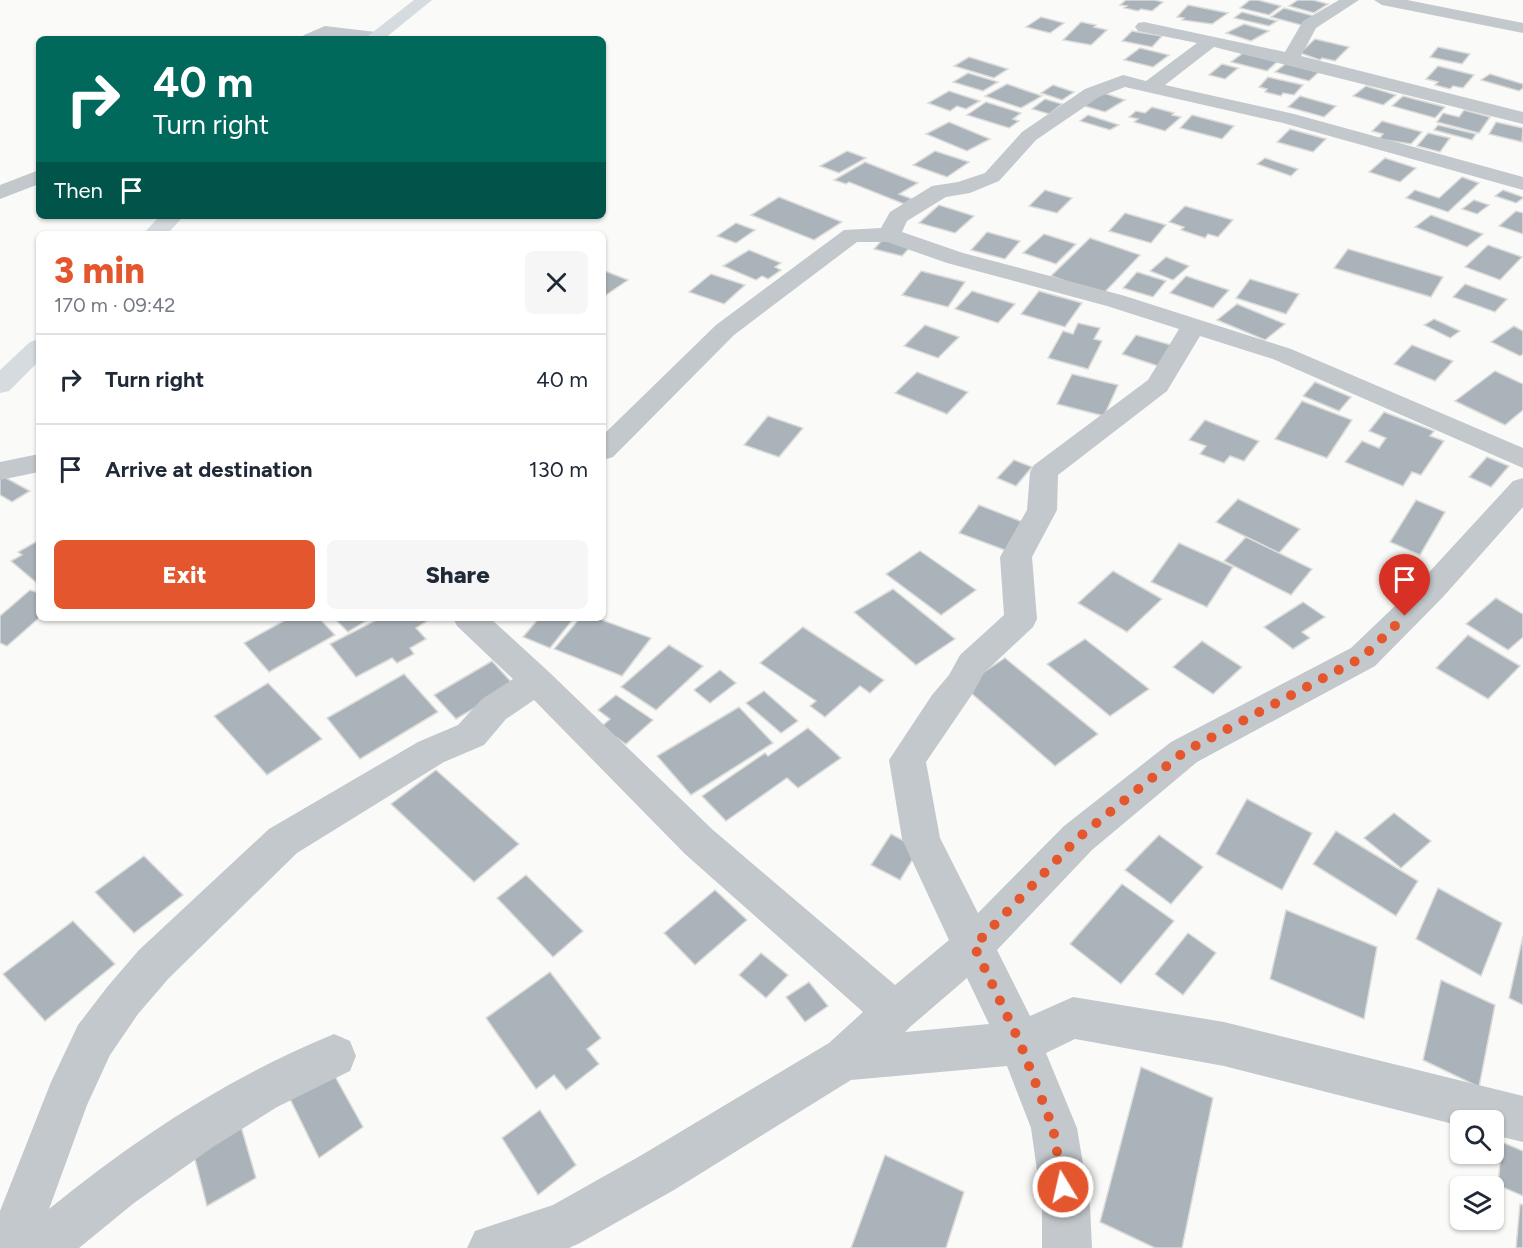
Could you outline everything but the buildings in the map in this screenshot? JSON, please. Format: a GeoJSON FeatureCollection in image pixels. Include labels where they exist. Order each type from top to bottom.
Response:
{"type":"FeatureCollection","features":[{"type":"Feature","properties":{"kind":"highway"},"geometry":{"type":"LineString","coordinates":[[377,36],[424,0]]}},
{"type":"Feature","properties":{"kind":"highway"},"geometry":{"type":"LineString","coordinates":[[157,231],[170,219]]}},
{"type":"Feature","properties":{"kind":"highway"},"geometry":{"type":"LineString","coordinates":[[0,385],[35,356]]}},
{"type":"Feature","properties":{"kind":"street"},"geometry":{"type":"LineString","coordinates":[[1290,59],[1309,25],[1352,0]]}},
{"type":"Feature","properties":{"kind":"street"},"geometry":{"type":"LineString","coordinates":[[1382,0],[1523,28]]}},
{"type":"Feature","properties":{"kind":"street"},"geometry":{"type":"LineString","coordinates":[[1144,27],[1290,59],[1523,118]]}},
{"type":"Feature","properties":{"kind":"street"},"geometry":{"type":"LineString","coordinates":[[316,36],[326,31],[360,36]]}},
{"type":"Feature","properties":{"kind":"street"},"geometry":{"type":"LineString","coordinates":[[1150,87],[1210,41]]}},
{"type":"Feature","properties":{"kind":"street"},"geometry":{"type":"LineString","coordinates":[[889,235],[898,217],[940,191],[962,188],[992,177],[1029,136],[1092,93],[1123,81],[1287,118],[1523,184]]}},
{"type":"Feature","properties":{"kind":"street"},"geometry":{"type":"LineString","coordinates":[[0,193],[36,177]]}},
{"type":"Feature","properties":{"kind":"street"},"geometry":{"type":"LineString","coordinates":[[606,448],[725,330],[852,235],[889,235],[955,258],[1116,301],[1282,354],[1523,459]]}},
{"type":"Feature","properties":{"kind":"street"},"geometry":{"type":"LineString","coordinates":[[1067,1248],[1066,1206],[1053,1128],[1020,1043],[921,839],[907,760],[961,684],[972,664],[1021,620],[1016,557],[1042,510],[1044,472],[1158,385],[1194,326]]}},
{"type":"Feature","properties":{"kind":"street"},"geometry":{"type":"LineString","coordinates":[[0,471],[36,464]]}},
{"type":"Feature","properties":{"kind":"street"},"geometry":{"type":"LineString","coordinates":[[492,1248],[562,1226],[657,1173],[845,1059],[895,1012],[974,946],[1078,838],[1184,752],[1363,657],[1432,589],[1523,488]]}},
{"type":"Feature","properties":{"kind":"street"},"geometry":{"type":"LineString","coordinates":[[472,621],[537,681],[699,842],[895,1012]]}},
{"type":"Feature","properties":{"kind":"street"},"geometry":{"type":"LineString","coordinates":[[10,1248],[67,1098],[94,1040],[123,1000],[154,964],[284,842],[431,752],[471,735],[494,709],[537,681]]}},
{"type":"Feature","properties":{"kind":"street"},"geometry":{"type":"LineString","coordinates":[[845,1059],[1020,1043],[1073,1018],[1224,1044],[1523,1119]]}},
{"type":"Feature","properties":{"kind":"street"},"geometry":{"type":"LineString","coordinates":[[42,1248],[72,1221],[154,1159],[252,1095],[334,1056]]}},
{"type":"Feature","properties":{"kind":"route"},"geometry":{"type":"LineString","coordinates":[[1063,1187],[1053,1128],[1020,1043],[974,946],[1078,838],[1184,752],[1363,657],[1405,616]]}}]}
